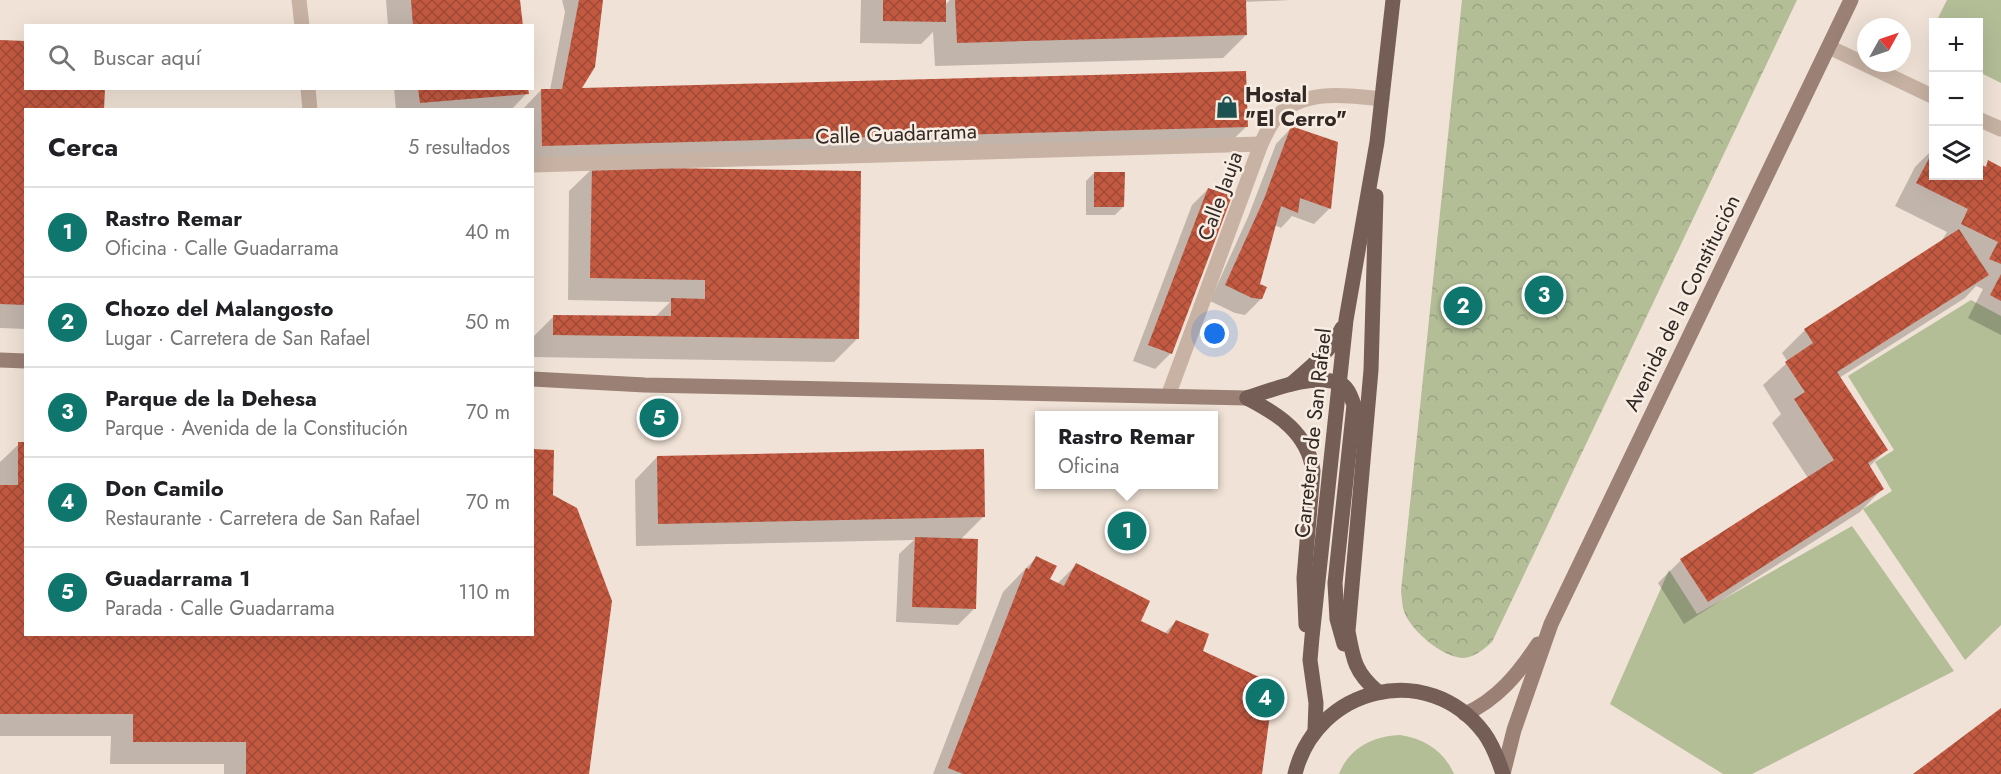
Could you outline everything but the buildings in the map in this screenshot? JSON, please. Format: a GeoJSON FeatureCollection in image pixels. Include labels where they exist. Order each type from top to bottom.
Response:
{"type":"FeatureCollection","features":[{"type":"Feature","properties":{"kind":"main road","name":"Carretera de San Rafael"},"geometry":{"type":"LineString","coordinates":[[1315,730],[1317,714],[1310,660],[1339,382],[1346,320],[1377,142],[1393,0]]}},
{"type":"Feature","properties":{"kind":"main road","name":"Avenida de la Constitución"},"geometry":{"type":"LineString","coordinates":[[1503,774],[1514,730],[1551,624],[1851,0]]}},
{"type":"Feature","properties":{"kind":"main road","name":"Carretera de San Rafael"},"geometry":{"type":"LineString","coordinates":[[1377,142],[1371,370],[1348,614],[1351,649],[1358,670],[1378,692]]}},
{"type":"Feature","properties":{"kind":"main road"},"geometry":{"type":"LineString","coordinates":[[1291,384],[1322,357],[1335,342],[1346,320]]}},
{"type":"Feature","properties":{"kind":"main road"},"geometry":{"type":"LineString","coordinates":[[0,360],[24,361]]}},
{"type":"Feature","properties":{"kind":"main road"},"geometry":{"type":"LineString","coordinates":[[534,380],[645,385],[1247,398],[1291,384],[1323,380],[1339,382],[1350,394],[1354,405],[1335,583],[1335,602],[1339,631],[1358,670]]}},
{"type":"Feature","properties":{"kind":"main road"},"geometry":{"type":"LineString","coordinates":[[1247,398],[1282,418],[1299,437],[1311,457],[1313,471],[1304,578],[1310,660]]}},
{"type":"Feature","properties":{"kind":"main road","name":"Avenida de la Constitución"},"geometry":{"type":"LineString","coordinates":[[1465,714],[1492,699],[1521,669],[1551,624]]}},
{"type":"Feature","properties":{"kind":"main road"},"geometry":{"type":"LineString","coordinates":[[1295,774],[1303,750],[1315,730],[1331,714],[1356,699],[1378,692],[1407,691],[1447,702],[1465,714],[1489,740],[1503,774]]}},
{"type":"Feature","properties":{"kind":"street"},"geometry":{"type":"LineString","coordinates":[[299,0],[302,24]]}},
{"type":"Feature","properties":{"kind":"street"},"geometry":{"type":"LineString","coordinates":[[1829,47],[1929,95]]}},
{"type":"Feature","properties":{"kind":"street"},"geometry":{"type":"LineString","coordinates":[[308,90],[310,108]]}},
{"type":"Feature","properties":{"kind":"street","name":"Calle Jauja"},"geometry":{"type":"LineString","coordinates":[[1168,396],[1261,144],[1275,119],[1292,104],[1305,98],[1351,95],[1382,99]]}},
{"type":"Feature","properties":{"kind":"street"},"geometry":{"type":"LineString","coordinates":[[1983,120],[2001,129]]}},
{"type":"Feature","properties":{"kind":"street","name":"Calle Guadarrama"},"geometry":{"type":"LineString","coordinates":[[534,165],[1261,144]]}},
{"type":"Feature","properties":{"kind":"green space"},"geometry":{"type":"Polygon","coordinates":[[[1462,0],[1797,0],[1492,642],[1476,654],[1464,658],[1447,654],[1422,636],[1404,611],[1401,591],[1462,0]]]}},
{"type":"Feature","properties":{"kind":"green space"},"geometry":{"type":"Polygon","coordinates":[[[1947,0],[2001,0],[2001,83],[1983,74],[1983,18],[1938,18],[1947,0]]]}},
{"type":"Feature","properties":{"kind":"green space"},"geometry":{"type":"Polygon","coordinates":[[[1971,300],[2001,316],[2001,625],[1965,660],[1863,509],[1892,491],[1875,462],[1894,450],[1848,376],[1971,300]]]}},
{"type":"Feature","properties":{"kind":"green space"},"geometry":{"type":"Polygon","coordinates":[[[1852,526],[1954,671],[1752,774],[1723,774],[1610,704],[1669,570],[1697,614],[1852,526]]]}},
{"type":"Feature","properties":{"kind":"green space"},"geometry":{"type":"Polygon","coordinates":[[[1400,735],[1433,747],[1445,759],[1454,774],[1339,774],[1349,757],[1363,745],[1380,738],[1400,735]]]}},
{"type":"Feature","properties":{"kind":"place","name":"Hostal \"El Cerro\""},"geometry":{"type":"Point","coordinates":[1227,107]}},
{"type":"Feature","properties":{"kind":"place","name":"Parque de la Dehesa"},"geometry":{"type":"Point","coordinates":[1544,295]}},
{"type":"Feature","properties":{"kind":"place","name":"Chozo del Malangosto"},"geometry":{"type":"Point","coordinates":[1463,306]}},
{"type":"Feature","properties":{"kind":"place","name":"Guadarrama 1"},"geometry":{"type":"Point","coordinates":[659,418]}},
{"type":"Feature","properties":{"kind":"place","name":"Rastro Remar"},"geometry":{"type":"Point","coordinates":[1127,531]}},
{"type":"Feature","properties":{"kind":"place","name":"Don Camilo"},"geometry":{"type":"Point","coordinates":[1265,698]}}]}
